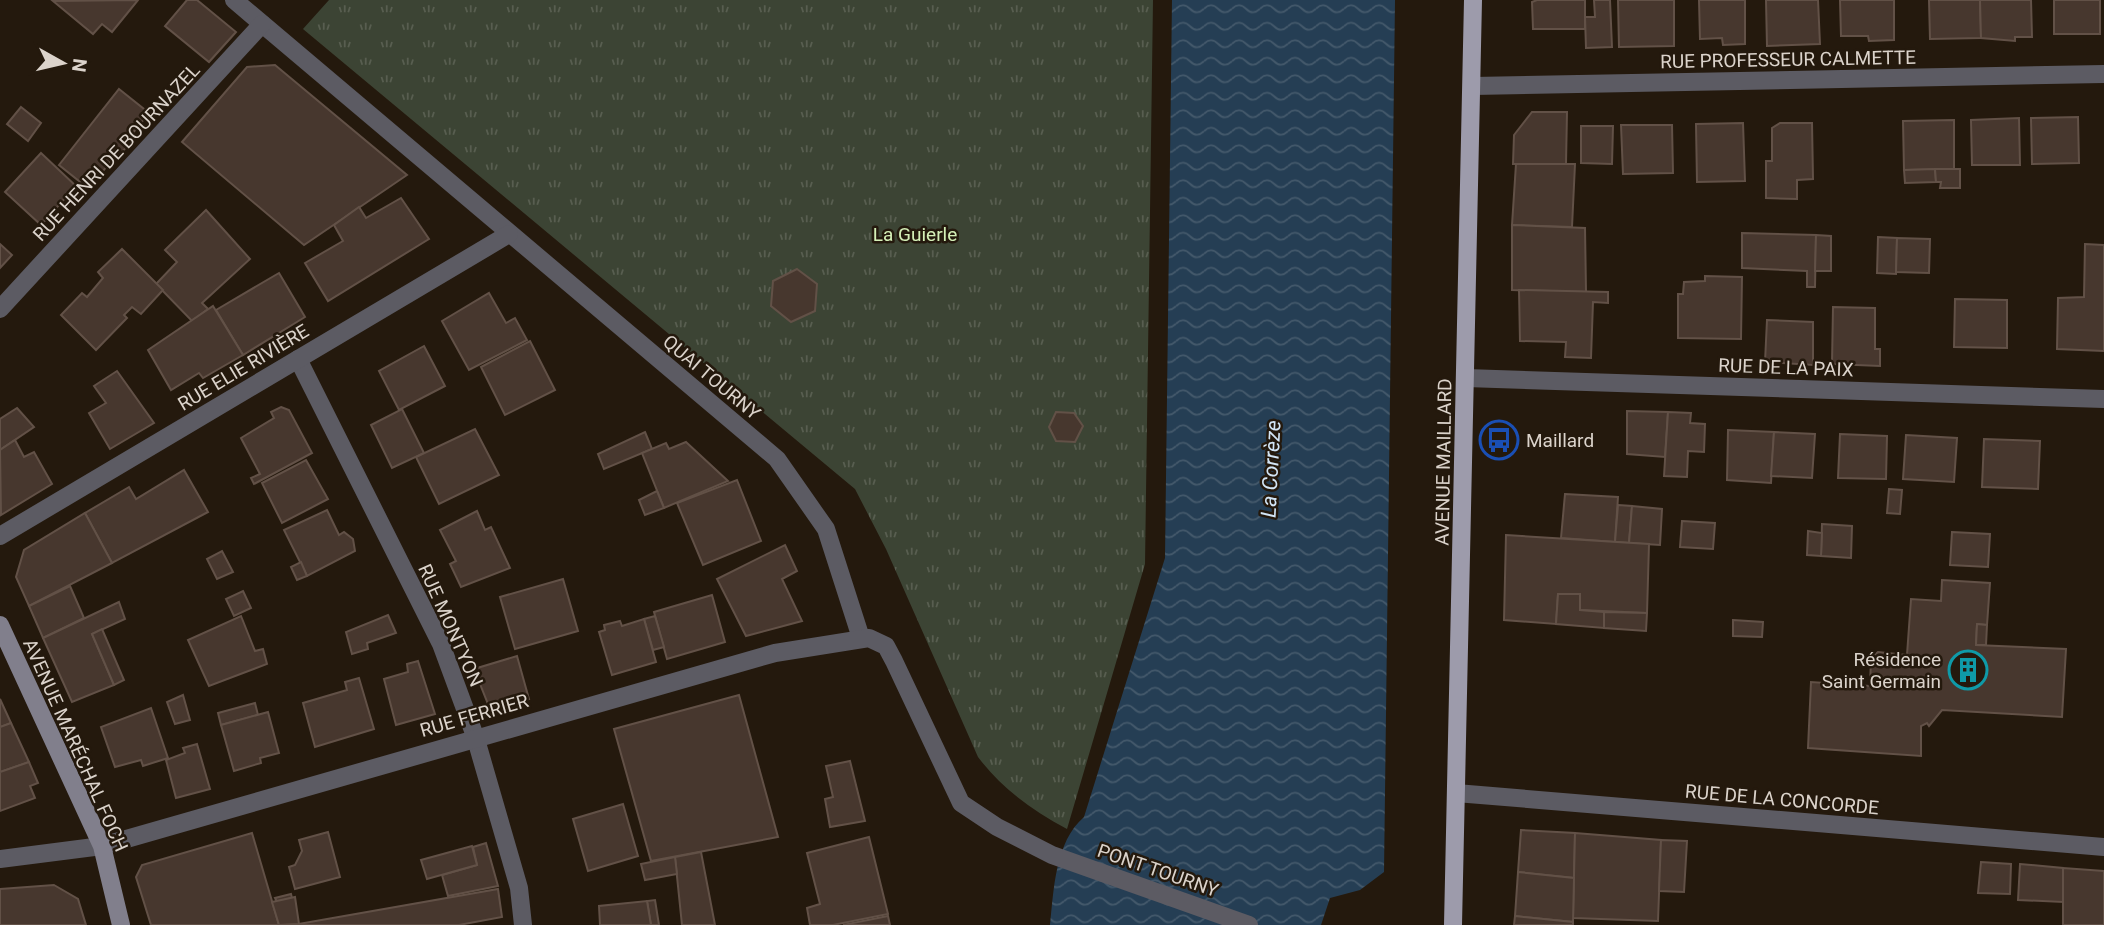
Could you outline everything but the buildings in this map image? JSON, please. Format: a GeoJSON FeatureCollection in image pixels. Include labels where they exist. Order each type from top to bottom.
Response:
{"type":"FeatureCollection","features":[{"type":"Feature","properties":{"kind":"main road","name":"AVENUE MAILLARD"},"geometry":{"type":"LineString","coordinates":[[1453,925],[1473,0]]}},
{"type":"Feature","properties":{"kind":"street","name":"QUAI TOURNY"},"geometry":{"type":"LineString","coordinates":[[234,0],[777,459],[826,529],[861,638]]}},
{"type":"Feature","properties":{"kind":"street","name":"RUE HENRI DE BOURNAZEL"},"geometry":{"type":"LineString","coordinates":[[0,309],[262,24]]}},
{"type":"Feature","properties":{"kind":"street","name":"RUE PROFESSEUR CALMETTE"},"geometry":{"type":"LineString","coordinates":[[1473,86],[2104,74]]}},
{"type":"Feature","properties":{"kind":"street","name":"RUE ELIE RIVIÈRE"},"geometry":{"type":"LineString","coordinates":[[0,536],[509,234]]}},
{"type":"Feature","properties":{"kind":"street","name":"RUE MONTYON"},"geometry":{"type":"LineString","coordinates":[[298,359],[441,644],[475,736],[519,888],[523,925]]}},
{"type":"Feature","properties":{"kind":"street","name":"RUE DE LA PAIX"},"geometry":{"type":"LineString","coordinates":[[1466,378],[2104,399]]}},
{"type":"Feature","properties":{"kind":"street","name":"AVENUE MARÉCHAL FOCH"},"geometry":{"type":"LineString","coordinates":[[0,625],[102,846],[121,925]]}},
{"type":"Feature","properties":{"kind":"street","name":"RUE FERRIER"},"geometry":{"type":"LineString","coordinates":[[0,859],[102,846],[475,736],[775,653],[861,638]]}},
{"type":"Feature","properties":{"kind":"street","name":"PONT TOURNY"},"geometry":{"type":"LineString","coordinates":[[861,638],[869,638],[886,646],[961,803],[996,827],[1052,855],[1250,925]]}},
{"type":"Feature","properties":{"kind":"street","name":"RUE DE LA CONCORDE"},"geometry":{"type":"LineString","coordinates":[[1456,793],[2104,847]]}},
{"type":"Feature","properties":{"kind":"green space","name":"La Guierle"},"geometry":{"type":"Polygon","coordinates":[[[329,0],[1153,0],[1145,564],[1067,829],[1018,798],[978,757],[886,549],[855,489],[303,29],[329,0]]]}},
{"type":"Feature","properties":{"kind":"water","name":"La Corrèze"},"geometry":{"type":"Polygon","coordinates":[[[1172,0],[1395,0],[1384,872],[1360,890],[1330,898],[1321,925],[1050,925],[1055,882],[1062,853],[1074,827],[1084,817],[1165,558],[1172,0]]]}},
{"type":"Feature","properties":{"kind":"place","name":"Maillard"},"geometry":{"type":"Point","coordinates":[1499,440]}},
{"type":"Feature","properties":{"kind":"place","name":"Résidence Saint Germain"},"geometry":{"type":"Point","coordinates":[1968,670]}}]}
